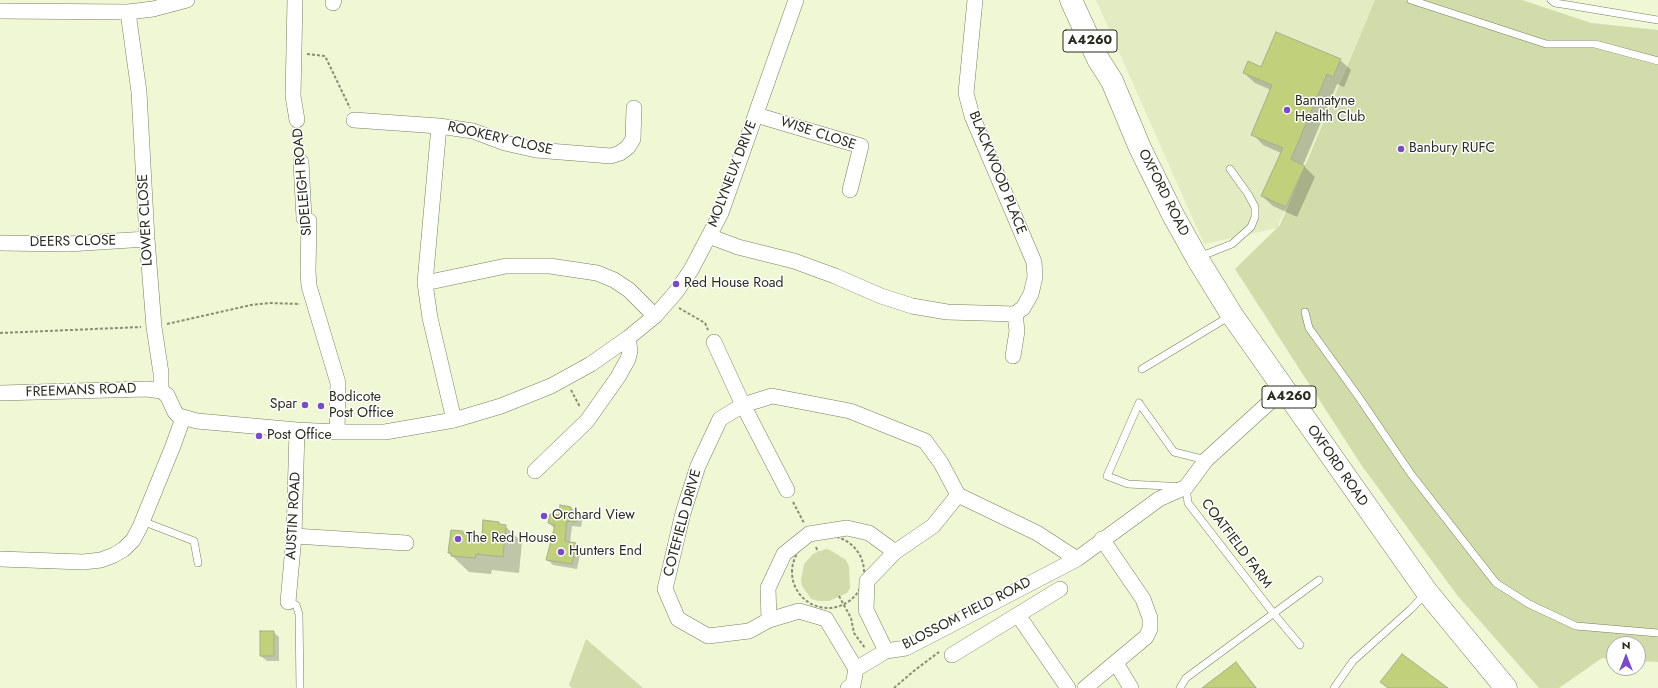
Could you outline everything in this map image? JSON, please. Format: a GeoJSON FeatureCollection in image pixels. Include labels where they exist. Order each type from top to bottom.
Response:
{"type":"FeatureCollection","features":[{"type":"Feature","properties":{"kind":"main road","name":"OXFORD ROAD"},"geometry":{"type":"LineString","coordinates":[[1071,0],[1098,59],[1112,81],[1140,148],[1196,258],[1232,315],[1427,592],[1506,688]]}},
{"type":"Feature","properties":{"kind":"main road","name":"OXFORD ROAD"},"geometry":{"type":"LineString","coordinates":[[1082,0],[1108,56],[1112,81]]}},
{"type":"Feature","properties":{"kind":"street"},"geometry":{"type":"LineString","coordinates":[[0,11],[128,12],[153,9],[187,0]]}},
{"type":"Feature","properties":{"kind":"street","name":"SIDELEIGH ROAD"},"geometry":{"type":"LineString","coordinates":[[295,0],[293,96],[297,120]]}},
{"type":"Feature","properties":{"kind":"street","name":"MOLYNEUX DRIVE"},"geometry":{"type":"LineString","coordinates":[[183,418],[197,421],[297,430],[385,432],[454,420],[501,406],[551,386],[591,364],[628,338],[655,316],[691,270],[721,213],[796,0]]}},
{"type":"Feature","properties":{"kind":"street","name":"BLACKWOOD PLACE"},"geometry":{"type":"LineString","coordinates":[[975,0],[966,93],[972,116],[1034,262],[1035,277],[1032,294],[1023,308],[1015,314]]}},
{"type":"Feature","properties":{"kind":"street","name":"LOWER CLOSE"},"geometry":{"type":"LineString","coordinates":[[128,12],[136,60],[139,92],[147,239],[154,327],[161,373],[161,391]]}},
{"type":"Feature","properties":{"kind":"street","name":"ROOKERY CLOSE"},"geometry":{"type":"LineString","coordinates":[[354,120],[439,126],[473,131],[505,143],[536,150],[611,156],[620,153],[628,147],[633,139],[634,108]]}},
{"type":"Feature","properties":{"kind":"street","name":"WISE CLOSE"},"geometry":{"type":"LineString","coordinates":[[756,115],[861,146],[850,190]]}},
{"type":"Feature","properties":{"kind":"street"},"geometry":{"type":"LineString","coordinates":[[439,126],[425,283],[430,318],[454,420]]}},
{"type":"Feature","properties":{"kind":"street","name":"SIDELEIGH ROAD"},"geometry":{"type":"LineString","coordinates":[[300,162],[304,218],[309,222],[308,271],[310,286],[338,383],[337,432]]}},
{"type":"Feature","properties":{"kind":"street"},"geometry":{"type":"LineString","coordinates":[[709,236],[738,246],[794,261],[835,276],[881,296],[912,306],[947,312],[1015,314],[1017,331],[1013,356]]}},
{"type":"Feature","properties":{"kind":"street","name":"DEERS CLOSE"},"geometry":{"type":"LineString","coordinates":[[0,243],[68,244],[147,239]]}},
{"type":"Feature","properties":{"kind":"street"},"geometry":{"type":"LineString","coordinates":[[425,283],[506,266],[550,266],[597,273],[614,280],[629,290],[655,316]]}},
{"type":"Feature","properties":{"kind":"street"},"geometry":{"type":"LineString","coordinates":[[536,471],[586,421],[618,377],[628,360],[630,351],[628,338]]}},
{"type":"Feature","properties":{"kind":"street"},"geometry":{"type":"LineString","coordinates":[[714,342],[743,405],[787,490]]}},
{"type":"Feature","properties":{"kind":"street","name":"FREEMANS ROAD"},"geometry":{"type":"LineString","coordinates":[[0,393],[147,389],[161,391]]}},
{"type":"Feature","properties":{"kind":"street"},"geometry":{"type":"LineString","coordinates":[[886,651],[866,610],[867,581],[896,552],[933,526],[958,495],[1037,533],[1077,559],[1102,539],[1159,499],[1186,487],[1206,460],[1284,389]]}},
{"type":"Feature","properties":{"kind":"street"},"geometry":{"type":"LineString","coordinates":[[0,559],[83,562],[101,560],[124,549],[133,540],[174,446],[183,418],[175,412],[170,398],[161,391]]}},
{"type":"Feature","properties":{"kind":"street","name":"COTEFIELD DRIVE"},"geometry":{"type":"LineString","coordinates":[[856,669],[826,619],[799,611],[769,620],[748,631],[708,636],[678,619],[665,589],[683,513],[698,466],[720,419],[743,405],[772,396],[850,411],[925,441],[941,463],[958,495]]}},
{"type":"Feature","properties":{"kind":"street","name":"AUSTIN ROAD"},"geometry":{"type":"LineString","coordinates":[[288,602],[294,536],[297,430]]}},
{"type":"Feature","properties":{"kind":"street"},"geometry":{"type":"LineString","coordinates":[[769,620],[768,588],[784,554],[809,534],[847,528],[869,533],[896,552]]}},
{"type":"Feature","properties":{"kind":"street"},"geometry":{"type":"LineString","coordinates":[[294,536],[406,543]]}},
{"type":"Feature","properties":{"kind":"street"},"geometry":{"type":"LineString","coordinates":[[1085,688],[1146,637],[1150,629],[1150,618],[1143,599],[1102,539]]}},
{"type":"Feature","properties":{"kind":"street","name":"BLOSSOM FIELD ROAD"},"geometry":{"type":"LineString","coordinates":[[856,669],[886,651],[906,648],[1077,559]]}},
{"type":"Feature","properties":{"kind":"street"},"geometry":{"type":"LineString","coordinates":[[952,655],[1060,589]]}},
{"type":"Feature","properties":{"kind":"street"},"geometry":{"type":"LineString","coordinates":[[1018,615],[1068,688]]}},
{"type":"Feature","properties":{"kind":"street"},"geometry":{"type":"LineString","coordinates":[[1116,663],[1132,688]]}},
{"type":"Feature","properties":{"kind":"street"},"geometry":{"type":"LineString","coordinates":[[848,688],[853,685],[856,669]]}},
{"type":"Feature","properties":{"kind":"lane"},"geometry":{"type":"LineString","coordinates":[[1411,0],[1546,44],[1595,44],[1658,62]]}},
{"type":"Feature","properties":{"kind":"lane"},"geometry":{"type":"LineString","coordinates":[[1551,0],[1555,3],[1658,20]]}},
{"type":"Feature","properties":{"kind":"lane"},"geometry":{"type":"LineString","coordinates":[[1196,258],[1232,244],[1251,227],[1255,217],[1255,207],[1248,194],[1230,169]]}},
{"type":"Feature","properties":{"kind":"lane"},"geometry":{"type":"LineString","coordinates":[[1305,312],[1309,328],[1358,396],[1411,474],[1496,583],[1529,604],[1576,626],[1658,633]]}},
{"type":"Feature","properties":{"kind":"lane"},"geometry":{"type":"LineString","coordinates":[[1142,369],[1232,315]]}},
{"type":"Feature","properties":{"kind":"lane"},"geometry":{"type":"LineString","coordinates":[[1186,487],[1128,484],[1107,476],[1139,404],[1174,452],[1206,460]]}},
{"type":"Feature","properties":{"kind":"lane","name":"COATFIELD FARM"},"geometry":{"type":"LineString","coordinates":[[1186,487],[1188,503],[1274,614],[1300,645]]}},
{"type":"Feature","properties":{"kind":"lane"},"geometry":{"type":"LineString","coordinates":[[142,521],[194,541],[198,564]]}},
{"type":"Feature","properties":{"kind":"lane"},"geometry":{"type":"LineString","coordinates":[[1180,688],[1186,678],[1320,580]]}},
{"type":"Feature","properties":{"kind":"lane"},"geometry":{"type":"LineString","coordinates":[[1334,688],[1353,661],[1411,609],[1427,592]]}},
{"type":"Feature","properties":{"kind":"lane"},"geometry":{"type":"LineString","coordinates":[[288,602],[296,606],[299,614],[300,688]]}},
{"type":"Feature","properties":{"kind":"path"},"geometry":{"type":"LineString","coordinates":[[294,53],[325,56],[349,103],[354,120]]}},
{"type":"Feature","properties":{"kind":"path","name":"SIDELEIGH ROAD"},"geometry":{"type":"LineString","coordinates":[[297,120],[300,138],[300,162]]}},
{"type":"Feature","properties":{"kind":"path"},"geometry":{"type":"LineString","coordinates":[[668,301],[705,323],[714,342]]}},
{"type":"Feature","properties":{"kind":"path"},"geometry":{"type":"LineString","coordinates":[[565,378],[586,421]]}},
{"type":"Feature","properties":{"kind":"path"},"geometry":{"type":"LineString","coordinates":[[831,537],[844,540],[850,543],[862,558],[864,576],[862,586],[857,594],[844,604],[829,608],[817,607],[800,595],[795,586],[793,574],[794,562],[802,550],[812,540],[831,537]]}},
{"type":"Feature","properties":{"kind":"path"},"geometry":{"type":"LineString","coordinates":[[839,596],[851,618],[854,633],[873,659]]}},
{"type":"Feature","properties":{"kind":"path"},"geometry":{"type":"LineString","coordinates":[[894,688],[947,646],[952,655]]}},
{"type":"Feature","properties":{"kind":"shaded area"},"geometry":{"type":"Polygon","coordinates":[[[1096,0],[1375,0],[1277,228],[1204,244],[1096,0]]]}},
{"type":"Feature","properties":{"kind":"shaded area","name":"Banbury RUFC"},"geometry":{"type":"Polygon","coordinates":[[[1375,0],[1522,0],[1591,23],[1658,30],[1658,662],[1646,661],[1646,636],[1606,636],[1606,658],[1602,658],[1559,688],[1539,688],[1457,595],[1362,466],[1235,269],[1280,225],[1375,0]]]}},
{"type":"Feature","properties":{"kind":"shaded area"},"geometry":{"type":"Polygon","coordinates":[[[826,549],[846,560],[849,566],[850,588],[847,593],[829,601],[819,601],[811,599],[802,586],[801,580],[804,564],[813,554],[826,549]]]}},
{"type":"Feature","properties":{"kind":"shaded area"},"geometry":{"type":"Polygon","coordinates":[[[586,639],[643,688],[572,688],[569,685],[586,639]]]}},
{"type":"Feature","properties":{"kind":"building","name":"Bannatyne Health Club"},"geometry":{"type":"Polygon","coordinates":[[[1276,32],[1341,59],[1333,77],[1327,74],[1291,159],[1305,166],[1286,207],[1261,196],[1283,148],[1251,135],[1272,85],[1243,73],[1248,61],[1261,67],[1276,32]]]}},
{"type":"Feature","properties":{"kind":"building","name":"Hunters End"},"geometry":{"type":"Polygon","coordinates":[[[560,505],[571,507],[571,510],[578,511],[576,522],[567,521],[565,541],[576,543],[572,564],[546,560],[555,525],[548,523],[550,514],[559,515],[560,505]]]}},
{"type":"Feature","properties":{"kind":"building","name":"The Red House"},"geometry":{"type":"Polygon","coordinates":[[[483,520],[499,522],[499,524],[506,525],[503,557],[476,554],[475,558],[451,556],[451,553],[448,553],[451,530],[463,531],[463,534],[482,537],[483,520]]]}},
{"type":"Feature","properties":{"kind":"building"},"geometry":{"type":"Polygon","coordinates":[[[260,631],[274,631],[274,656],[260,656],[260,631]]]}},
{"type":"Feature","properties":{"kind":"building"},"geometry":{"type":"Polygon","coordinates":[[[1402,654],[1448,688],[1388,688],[1380,682],[1402,654]]]}},
{"type":"Feature","properties":{"kind":"building"},"geometry":{"type":"Polygon","coordinates":[[[1236,662],[1256,688],[1202,688],[1236,662]]]}},
{"type":"Feature","properties":{"kind":"place","name":"Bannatyne Health Club"},"geometry":{"type":"Point","coordinates":[1287,110]}},
{"type":"Feature","properties":{"kind":"place","name":"Banbury RUFC"},"geometry":{"type":"Point","coordinates":[1401,149]}},
{"type":"Feature","properties":{"kind":"place","name":"Red House Road"},"geometry":{"type":"Point","coordinates":[676,284]}},
{"type":"Feature","properties":{"kind":"place","name":"Spar"},"geometry":{"type":"Point","coordinates":[305,405]}},
{"type":"Feature","properties":{"kind":"place","name":"Bodicote Post Office"},"geometry":{"type":"Point","coordinates":[321,406]}},
{"type":"Feature","properties":{"kind":"place","name":"Post Office"},"geometry":{"type":"Point","coordinates":[259,436]}},
{"type":"Feature","properties":{"kind":"place","name":"Orchard View"},"geometry":{"type":"Point","coordinates":[544,516]}},
{"type":"Feature","properties":{"kind":"place","name":"The Red House"},"geometry":{"type":"Point","coordinates":[458,539]}},
{"type":"Feature","properties":{"kind":"place","name":"Hunters End"},"geometry":{"type":"Point","coordinates":[561,552]}}]}
